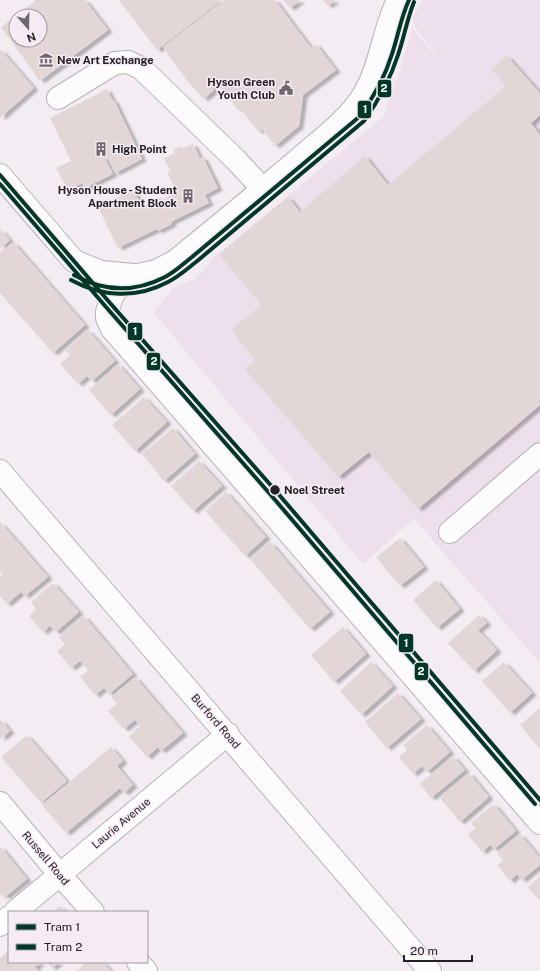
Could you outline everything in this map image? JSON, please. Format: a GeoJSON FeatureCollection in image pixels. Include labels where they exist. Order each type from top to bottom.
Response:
{"type":"FeatureCollection","features":[{"type":"Feature","properties":{"kind":"street"},"geometry":{"type":"LineString","coordinates":[[0,175],[74,261],[101,272],[133,275],[156,271],[174,262],[344,120],[357,105],[372,79],[391,4]]}},
{"type":"Feature","properties":{"kind":"street"},"geometry":{"type":"LineString","coordinates":[[58,98],[115,63],[128,62],[141,68],[235,159],[263,189]]}},
{"type":"Feature","properties":{"kind":"street"},"geometry":{"type":"LineString","coordinates":[[133,275],[129,277],[113,294],[107,318],[112,329],[540,823]]}},
{"type":"Feature","properties":{"kind":"street"},"geometry":{"type":"LineString","coordinates":[[450,532],[540,454]]}},
{"type":"Feature","properties":{"kind":"street","name":"Burford Road"},"geometry":{"type":"LineString","coordinates":[[0,471],[228,734],[430,971]]}},
{"type":"Feature","properties":{"kind":"street","name":"Laurie Avenue"},"geometry":{"type":"LineString","coordinates":[[16,911],[228,734]]}},
{"type":"Feature","properties":{"kind":"street","name":"Russell Road"},"geometry":{"type":"LineString","coordinates":[[0,803],[92,911]]}},
{"type":"Feature","properties":{"kind":"street"},"geometry":{"type":"LineString","coordinates":[[0,925],[8,918]]}},
{"type":"Feature","properties":{"kind":"street"},"geometry":{"type":"LineString","coordinates":[[139,963],[146,971]]}},
{"type":"Feature","properties":{"kind":"shaded area"},"geometry":{"type":"Polygon","coordinates":[[[423,0],[540,0],[540,663],[414,519],[363,564],[154,313],[172,288],[197,278],[213,258],[383,117],[400,71],[412,28],[435,55],[436,54],[415,27],[412,19],[423,0]]]}},
{"type":"Feature","properties":{"kind":"building","name":"New Art Exchange"},"geometry":{"type":"Polygon","coordinates":[[[34,0],[85,0],[108,30],[40,81],[16,48],[48,48],[48,8],[26,8],[35,1],[34,0]]]}},
{"type":"Feature","properties":{"kind":"building"},"geometry":{"type":"Polygon","coordinates":[[[119,0],[222,0],[157,50],[119,0]]]}},
{"type":"Feature","properties":{"kind":"building"},"geometry":{"type":"Polygon","coordinates":[[[224,0],[275,0],[311,48],[316,44],[336,70],[303,95],[299,126],[275,146],[262,129],[258,131],[239,107],[237,109],[212,77],[207,81],[214,90],[204,99],[188,82],[163,47],[224,0]]]}},
{"type":"Feature","properties":{"kind":"building"},"geometry":{"type":"Polygon","coordinates":[[[283,0],[301,0],[290,8],[283,0]]]}},
{"type":"Feature","properties":{"kind":"building"},"geometry":{"type":"Polygon","coordinates":[[[323,0],[335,0],[328,6],[323,0]]]}},
{"type":"Feature","properties":{"kind":"building","name":"New Art Exchange"},"geometry":{"type":"Polygon","coordinates":[[[8,22],[8,37],[1,27],[8,22]]]}},
{"type":"Feature","properties":{"kind":"building"},"geometry":{"type":"Polygon","coordinates":[[[0,49],[34,88],[0,118],[0,49]]]}},
{"type":"Feature","properties":{"kind":"building"},"geometry":{"type":"Polygon","coordinates":[[[507,56],[540,93],[540,115],[531,123],[540,135],[540,405],[418,509],[369,452],[338,477],[245,369],[255,360],[231,330],[261,305],[219,254],[288,197],[300,212],[365,156],[388,185],[506,86],[491,69],[507,56]]]}},
{"type":"Feature","properties":{"kind":"building","name":"High Point"},"geometry":{"type":"Polygon","coordinates":[[[107,89],[113,101],[114,100],[142,159],[115,173],[108,159],[106,160],[113,174],[85,188],[82,183],[68,191],[56,168],[71,161],[50,118],[79,103],[87,117],[80,103],[107,89]]]}},
{"type":"Feature","properties":{"kind":"building","name":"Hyson House - Student Apartment Block"},"geometry":{"type":"Polygon","coordinates":[[[193,144],[200,158],[203,157],[218,188],[205,195],[209,203],[171,222],[172,224],[158,231],[157,229],[118,248],[98,207],[133,189],[143,209],[145,209],[143,206],[161,197],[162,200],[177,192],[167,173],[170,171],[164,158],[175,153],[173,150],[182,146],[183,148],[193,144]]]}},
{"type":"Feature","properties":{"kind":"building"},"geometry":{"type":"Polygon","coordinates":[[[0,229],[10,240],[0,249],[0,229]]]}},
{"type":"Feature","properties":{"kind":"building"},"geometry":{"type":"Polygon","coordinates":[[[13,242],[85,325],[53,353],[0,293],[0,253],[13,242]]]}},
{"type":"Feature","properties":{"kind":"building"},"geometry":{"type":"Polygon","coordinates":[[[88,330],[115,361],[92,381],[87,376],[78,384],[60,364],[70,355],[66,350],[88,330]]]}},
{"type":"Feature","properties":{"kind":"building"},"geometry":{"type":"Polygon","coordinates":[[[118,364],[140,389],[111,415],[89,390],[118,364]]]}},
{"type":"Feature","properties":{"kind":"building"},"geometry":{"type":"Polygon","coordinates":[[[144,397],[167,422],[135,451],[112,425],[144,397]]]}},
{"type":"Feature","properties":{"kind":"building"},"geometry":{"type":"Polygon","coordinates":[[[173,428],[195,454],[164,481],[142,454],[173,428]]]}},
{"type":"Feature","properties":{"kind":"building"},"geometry":{"type":"Polygon","coordinates":[[[199,461],[222,486],[193,511],[171,486],[199,461]]]}},
{"type":"Feature","properties":{"kind":"building"},"geometry":{"type":"Polygon","coordinates":[[[226,492],[266,537],[245,556],[205,511],[226,492]]]}},
{"type":"Feature","properties":{"kind":"building"},"geometry":{"type":"Polygon","coordinates":[[[0,522],[48,577],[25,596],[21,592],[7,604],[0,596],[0,576],[3,574],[0,571],[0,522]]]}},
{"type":"Feature","properties":{"kind":"building"},"geometry":{"type":"Polygon","coordinates":[[[400,538],[424,567],[400,586],[376,557],[400,538]]]}},
{"type":"Feature","properties":{"kind":"building"},"geometry":{"type":"Polygon","coordinates":[[[270,542],[330,612],[310,629],[250,559],[270,542]]]}},
{"type":"Feature","properties":{"kind":"building"},"geometry":{"type":"Polygon","coordinates":[[[436,580],[460,609],[437,628],[413,600],[436,580]]]}},
{"type":"Feature","properties":{"kind":"building"},"geometry":{"type":"Polygon","coordinates":[[[53,583],[79,612],[56,632],[50,626],[43,632],[29,616],[36,609],[31,602],[53,583]]]}},
{"type":"Feature","properties":{"kind":"building"},"geometry":{"type":"Polygon","coordinates":[[[479,615],[487,623],[478,630],[497,650],[474,671],[448,643],[479,615]]]}},
{"type":"Feature","properties":{"kind":"building"},"geometry":{"type":"Polygon","coordinates":[[[84,616],[133,674],[109,694],[104,688],[95,695],[80,677],[88,670],[80,661],[71,668],[57,651],[65,644],[59,637],[84,616]]]}},
{"type":"Feature","properties":{"kind":"building"},"geometry":{"type":"Polygon","coordinates":[[[343,627],[366,654],[334,682],[311,655],[343,627]]]}},
{"type":"Feature","properties":{"kind":"building"},"geometry":{"type":"Polygon","coordinates":[[[371,662],[393,686],[361,715],[340,691],[371,662]]]}},
{"type":"Feature","properties":{"kind":"building"},"geometry":{"type":"Polygon","coordinates":[[[504,662],[532,693],[510,713],[482,681],[504,662]]]}},
{"type":"Feature","properties":{"kind":"building"},"geometry":{"type":"Polygon","coordinates":[[[135,677],[183,733],[161,751],[158,747],[147,757],[129,736],[140,726],[135,720],[124,729],[108,711],[117,704],[111,697],[135,677]]]}},
{"type":"Feature","properties":{"kind":"building"},"geometry":{"type":"Polygon","coordinates":[[[398,693],[421,719],[387,748],[365,722],[398,693]]]}},
{"type":"Feature","properties":{"kind":"building"},"geometry":{"type":"Polygon","coordinates":[[[540,708],[540,749],[520,725],[540,708]]]}},
{"type":"Feature","properties":{"kind":"building"},"geometry":{"type":"Polygon","coordinates":[[[0,719],[10,731],[0,739],[0,719]]]}},
{"type":"Feature","properties":{"kind":"building"},"geometry":{"type":"Polygon","coordinates":[[[427,725],[450,752],[427,772],[422,766],[413,774],[399,757],[407,750],[403,745],[427,725]]]}},
{"type":"Feature","properties":{"kind":"building"},"geometry":{"type":"Polygon","coordinates":[[[27,735],[67,781],[41,803],[1,757],[27,735]]]}},
{"type":"Feature","properties":{"kind":"building"},"geometry":{"type":"Polygon","coordinates":[[[111,747],[123,761],[117,766],[133,785],[124,793],[120,788],[66,833],[42,805],[111,747]]]}},
{"type":"Feature","properties":{"kind":"building"},"geometry":{"type":"Polygon","coordinates":[[[453,756],[465,770],[431,798],[420,784],[453,756]]]}},
{"type":"Feature","properties":{"kind":"building"},"geometry":{"type":"Polygon","coordinates":[[[469,773],[489,797],[460,822],[440,798],[469,773]]]}},
{"type":"Feature","properties":{"kind":"building"},"geometry":{"type":"Polygon","coordinates":[[[494,804],[516,831],[494,849],[490,845],[482,852],[468,835],[475,828],[471,823],[494,804]]]}},
{"type":"Feature","properties":{"kind":"building"},"geometry":{"type":"Polygon","coordinates":[[[520,834],[540,858],[540,865],[522,880],[517,874],[510,881],[497,865],[503,860],[497,853],[520,834]]]}},
{"type":"Feature","properties":{"kind":"building"},"geometry":{"type":"Polygon","coordinates":[[[0,846],[27,879],[5,897],[3,894],[0,896],[0,846]]]}},
{"type":"Feature","properties":{"kind":"building"},"geometry":{"type":"Polygon","coordinates":[[[540,876],[540,901],[528,887],[540,876]]]}},
{"type":"Feature","properties":{"kind":"building"},"geometry":{"type":"Polygon","coordinates":[[[60,906],[64,911],[54,911],[60,906]]]}},
{"type":"Feature","properties":{"kind":"building"},"geometry":{"type":"Polygon","coordinates":[[[8,951],[8,963],[40,963],[35,967],[39,971],[0,971],[0,958],[8,951]]]}},
{"type":"Feature","properties":{"kind":"building"},"geometry":{"type":"Polygon","coordinates":[[[48,963],[58,963],[52,968],[48,963]]]}},
{"type":"Feature","properties":{"kind":"building"},"geometry":{"type":"Polygon","coordinates":[[[86,963],[104,963],[111,971],[77,971],[86,963]]]}},
{"type":"Feature","properties":{"kind":"tram line","name":"1"},"geometry":{"type":"LineString","coordinates":[[74,275],[97,285],[130,288],[142,286],[165,277],[192,257],[359,117],[370,102],[386,71],[409,0]]}},
{"type":"Feature","properties":{"kind":"tram line","name":"2"},"geometry":{"type":"LineString","coordinates":[[71,280],[83,286],[107,293],[131,293],[144,291],[168,282],[196,262],[364,121],[375,105],[388,81],[400,49],[414,2]]}},
{"type":"Feature","properties":{"kind":"tram line","name":"1"},"geometry":{"type":"LineString","coordinates":[[0,175],[110,303],[275,490],[540,800]]}},
{"type":"Feature","properties":{"kind":"tram line","name":"2"},"geometry":{"type":"LineString","coordinates":[[0,184],[270,494],[535,804]]}},
{"type":"Feature","properties":{"kind":"place","name":"New Art Exchange"},"geometry":{"type":"Point","coordinates":[46,60]}},
{"type":"Feature","properties":{"kind":"place","name":"Hyson Green Youth Club"},"geometry":{"type":"Point","coordinates":[286,88]}},
{"type":"Feature","properties":{"kind":"place","name":"High Point"},"geometry":{"type":"Point","coordinates":[101,149]}},
{"type":"Feature","properties":{"kind":"place","name":"Hyson House - Student Apartment Block"},"geometry":{"type":"Point","coordinates":[188,196]}},
{"type":"Feature","properties":{"kind":"place","name":"Noel Street"},"geometry":{"type":"Point","coordinates":[275,490]}}]}
